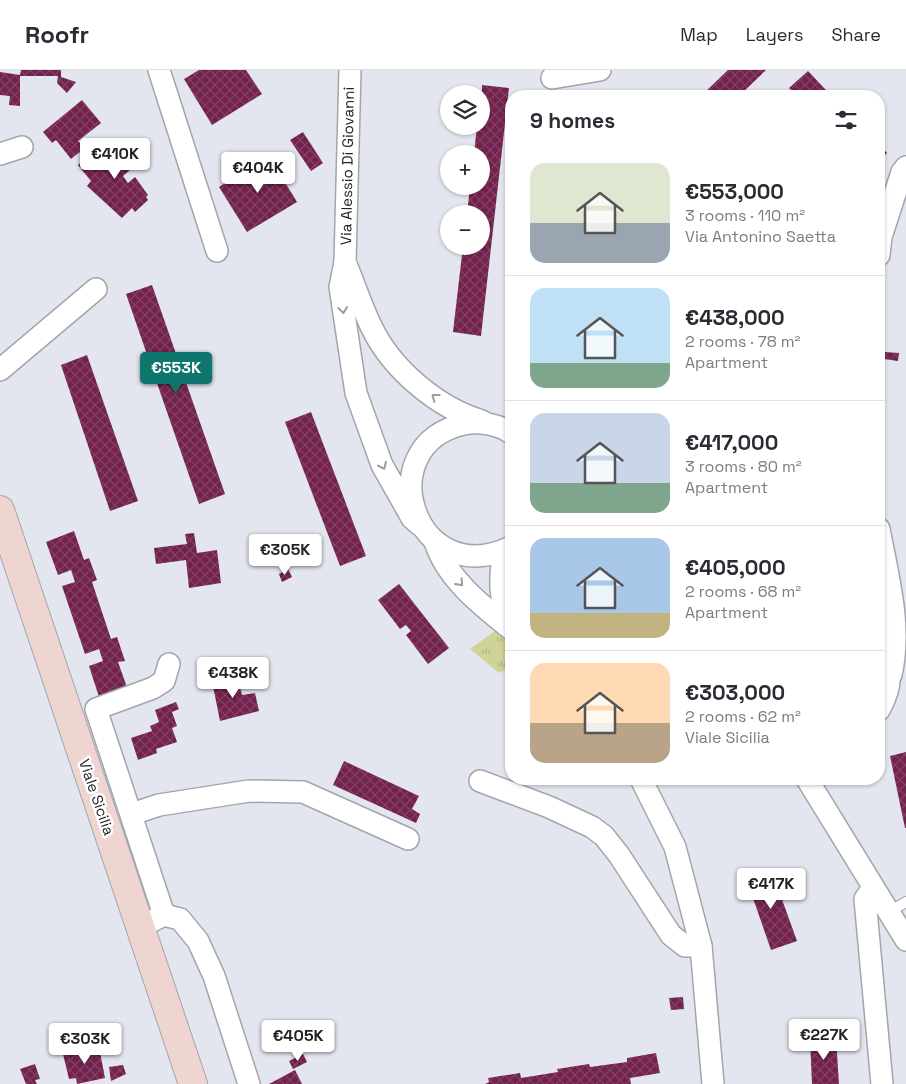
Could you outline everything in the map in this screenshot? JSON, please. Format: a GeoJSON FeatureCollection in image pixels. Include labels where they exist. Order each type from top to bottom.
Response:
{"type":"FeatureCollection","features":[{"type":"Feature","properties":{"kind":"street"},"geometry":{"type":"LineString","coordinates":[[159,70],[218,251]]}},
{"type":"Feature","properties":{"kind":"street","name":"Via Alessio Di Giovanni"},"geometry":{"type":"LineString","coordinates":[[350,70],[345,262],[340,287],[356,393],[382,466],[412,518],[435,542],[439,555],[449,570],[479,603],[505,623]]}},
{"type":"Feature","properties":{"kind":"street"},"geometry":{"type":"LineString","coordinates":[[550,81],[600,70]]}},
{"type":"Feature","properties":{"kind":"street"},"geometry":{"type":"LineString","coordinates":[[0,154],[22,147]]}},
{"type":"Feature","properties":{"kind":"street"},"geometry":{"type":"LineString","coordinates":[[885,225],[902,172],[906,167]]}},
{"type":"Feature","properties":{"kind":"street","name":"Via Alessio Di Giovanni"},"geometry":{"type":"LineString","coordinates":[[345,262],[371,327],[387,352],[413,380],[444,403],[468,417],[505,429]]}},
{"type":"Feature","properties":{"kind":"street"},"geometry":{"type":"LineString","coordinates":[[0,370],[96,289]]}},
{"type":"Feature","properties":{"kind":"street","name":"Via Alessio Di Giovanni"},"geometry":{"type":"LineString","coordinates":[[420,525],[413,509],[410,486],[412,472],[422,450],[434,438],[454,427],[472,423],[505,430]]}},
{"type":"Feature","properties":{"kind":"street","name":"Viale Sicilia"},"geometry":{"type":"LineString","coordinates":[[0,510],[193,1084]]}},
{"type":"Feature","properties":{"kind":"street","name":"Via Alessio Di Giovanni"},"geometry":{"type":"LineString","coordinates":[[435,542],[464,555],[476,556],[505,549]]}},
{"type":"Feature","properties":{"kind":"street"},"geometry":{"type":"LineString","coordinates":[[505,561],[500,590],[505,612]]}},
{"type":"Feature","properties":{"kind":"street"},"geometry":{"type":"LineString","coordinates":[[885,562],[895,614],[894,662],[885,698]]}},
{"type":"Feature","properties":{"kind":"street"},"geometry":{"type":"LineString","coordinates":[[885,661],[891,675]]}},
{"type":"Feature","properties":{"kind":"street"},"geometry":{"type":"LineString","coordinates":[[164,914],[96,709],[153,688],[164,681],[169,664]]}},
{"type":"Feature","properties":{"kind":"street"},"geometry":{"type":"LineString","coordinates":[[480,781],[549,808],[592,828],[604,836],[619,855],[670,935],[685,946],[701,946]]}},
{"type":"Feature","properties":{"kind":"street"},"geometry":{"type":"LineString","coordinates":[[644,785],[675,847],[701,946],[713,1084]]}},
{"type":"Feature","properties":{"kind":"street"},"geometry":{"type":"LineString","coordinates":[[811,785],[873,888],[898,907],[906,940]]}},
{"type":"Feature","properties":{"kind":"street"},"geometry":{"type":"LineString","coordinates":[[132,814],[159,806],[249,791],[303,792],[408,839]]}},
{"type":"Feature","properties":{"kind":"street"},"geometry":{"type":"LineString","coordinates":[[873,888],[865,899],[882,1084]]}},
{"type":"Feature","properties":{"kind":"street"},"geometry":{"type":"LineString","coordinates":[[140,927],[164,914],[180,919],[198,941],[214,976],[249,1084]]}},
{"type":"Feature","properties":{"kind":"green space"},"geometry":{"type":"Polygon","coordinates":[[[495,631],[505,640],[505,670],[499,673],[470,649],[495,631]]]}},
{"type":"Feature","properties":{"kind":"building"},"geometry":{"type":"Polygon","coordinates":[[[21,70],[61,70],[61,77],[76,82],[67,93],[57,83],[58,76],[20,76],[20,106],[9,105],[10,96],[0,95],[0,72],[20,75],[21,70]]]}},
{"type":"Feature","properties":{"kind":"building"},"geometry":{"type":"Polygon","coordinates":[[[199,70],[246,70],[262,94],[212,125],[184,79],[199,70]]]}},
{"type":"Feature","properties":{"kind":"building"},"geometry":{"type":"Polygon","coordinates":[[[728,70],[766,70],[745,90],[707,90],[728,70]]]}},
{"type":"Feature","properties":{"kind":"building"},"geometry":{"type":"Polygon","coordinates":[[[808,71],[826,90],[791,90],[789,88],[808,71]]]}},
{"type":"Feature","properties":{"kind":"building"},"geometry":{"type":"Polygon","coordinates":[[[490,86],[509,88],[509,90],[505,90],[505,123],[481,336],[453,332],[462,255],[490,255],[490,205],[468,205],[469,195],[490,195],[490,145],[475,145],[476,135],[490,135],[490,86]]]}},
{"type":"Feature","properties":{"kind":"building"},"geometry":{"type":"Polygon","coordinates":[[[82,100],[101,123],[78,141],[85,148],[71,159],[56,140],[52,143],[43,132],[82,100]]]}},
{"type":"Feature","properties":{"kind":"building"},"geometry":{"type":"Polygon","coordinates":[[[303,132],[323,163],[311,171],[290,140],[303,132]]]}},
{"type":"Feature","properties":{"kind":"building"},"geometry":{"type":"Polygon","coordinates":[[[121,140],[131,153],[128,155],[136,165],[123,176],[128,183],[135,177],[148,195],[146,197],[148,200],[135,212],[132,208],[122,218],[87,186],[91,181],[78,165],[90,155],[95,162],[121,140]]]}},
{"type":"Feature","properties":{"kind":"building"},"geometry":{"type":"Polygon","coordinates":[[[269,156],[297,202],[247,232],[219,187],[239,174],[241,176],[248,171],[247,169],[269,156]]]}},
{"type":"Feature","properties":{"kind":"building"},"geometry":{"type":"Polygon","coordinates":[[[152,285],[225,494],[199,504],[126,294],[152,285]]]}},
{"type":"Feature","properties":{"kind":"building"},"geometry":{"type":"Polygon","coordinates":[[[885,352],[899,353],[898,361],[885,359],[885,352]]]}},
{"type":"Feature","properties":{"kind":"building"},"geometry":{"type":"Polygon","coordinates":[[[87,355],[138,501],[110,511],[61,365],[87,355]]]}},
{"type":"Feature","properties":{"kind":"building"},"geometry":{"type":"Polygon","coordinates":[[[311,412],[366,556],[340,566],[285,422],[311,412]]]}},
{"type":"Feature","properties":{"kind":"building"},"geometry":{"type":"Polygon","coordinates":[[[74,531],[84,560],[89,558],[97,580],[92,582],[111,639],[117,637],[125,661],[118,662],[128,690],[100,700],[89,666],[103,661],[99,649],[85,654],[62,586],[75,582],[71,570],[58,575],[46,542],[74,531]]]}},
{"type":"Feature","properties":{"kind":"building"},"geometry":{"type":"Polygon","coordinates":[[[194,533],[197,553],[217,550],[221,583],[189,588],[186,560],[156,564],[154,548],[187,544],[185,534],[194,533]]]}},
{"type":"Feature","properties":{"kind":"building"},"geometry":{"type":"Polygon","coordinates":[[[288,569],[292,577],[282,582],[279,574],[288,569]]]}},
{"type":"Feature","properties":{"kind":"building"},"geometry":{"type":"Polygon","coordinates":[[[399,584],[449,648],[428,664],[406,635],[411,631],[406,625],[400,629],[378,600],[399,584]]]}},
{"type":"Feature","properties":{"kind":"building"},"geometry":{"type":"Polygon","coordinates":[[[237,674],[242,695],[255,693],[259,711],[220,721],[213,686],[223,684],[221,675],[237,674]]]}},
{"type":"Feature","properties":{"kind":"building"},"geometry":{"type":"Polygon","coordinates":[[[176,702],[179,709],[172,712],[177,726],[172,728],[177,742],[156,749],[157,753],[138,760],[131,738],[152,731],[150,726],[159,722],[155,710],[176,702]]]}},
{"type":"Feature","properties":{"kind":"building"},"geometry":{"type":"Polygon","coordinates":[[[906,752],[906,828],[905,828],[890,756],[906,752]]]}},
{"type":"Feature","properties":{"kind":"building"},"geometry":{"type":"Polygon","coordinates":[[[344,761],[419,796],[412,809],[420,814],[416,823],[333,785],[344,761]]]}},
{"type":"Feature","properties":{"kind":"building"},"geometry":{"type":"Polygon","coordinates":[[[771,869],[797,941],[771,950],[746,878],[771,869]]]}},
{"type":"Feature","properties":{"kind":"building"},"geometry":{"type":"Polygon","coordinates":[[[683,997],[684,1009],[671,1010],[669,998],[683,997]]]}},
{"type":"Feature","properties":{"kind":"building"},"geometry":{"type":"Polygon","coordinates":[[[836,1038],[839,1084],[812,1084],[810,1039],[836,1038]]]}},
{"type":"Feature","properties":{"kind":"building"},"geometry":{"type":"Polygon","coordinates":[[[103,1046],[104,1051],[100,1052],[105,1078],[77,1084],[76,1078],[69,1079],[63,1054],[103,1046]]]}},
{"type":"Feature","properties":{"kind":"building"},"geometry":{"type":"Polygon","coordinates":[[[656,1053],[660,1073],[630,1078],[631,1084],[485,1084],[489,1082],[488,1078],[520,1073],[521,1078],[558,1072],[557,1069],[589,1064],[590,1067],[627,1062],[627,1058],[656,1053]]]}},
{"type":"Feature","properties":{"kind":"building"},"geometry":{"type":"Polygon","coordinates":[[[303,1054],[307,1062],[293,1069],[289,1061],[303,1054]]]}},
{"type":"Feature","properties":{"kind":"building"},"geometry":{"type":"Polygon","coordinates":[[[35,1064],[40,1079],[35,1080],[37,1084],[26,1084],[20,1069],[35,1064]]]}},
{"type":"Feature","properties":{"kind":"building"},"geometry":{"type":"Polygon","coordinates":[[[123,1065],[126,1074],[111,1081],[109,1067],[123,1065]]]}},
{"type":"Feature","properties":{"kind":"building"},"geometry":{"type":"Polygon","coordinates":[[[295,1070],[302,1084],[269,1084],[295,1070]]]}}]}
